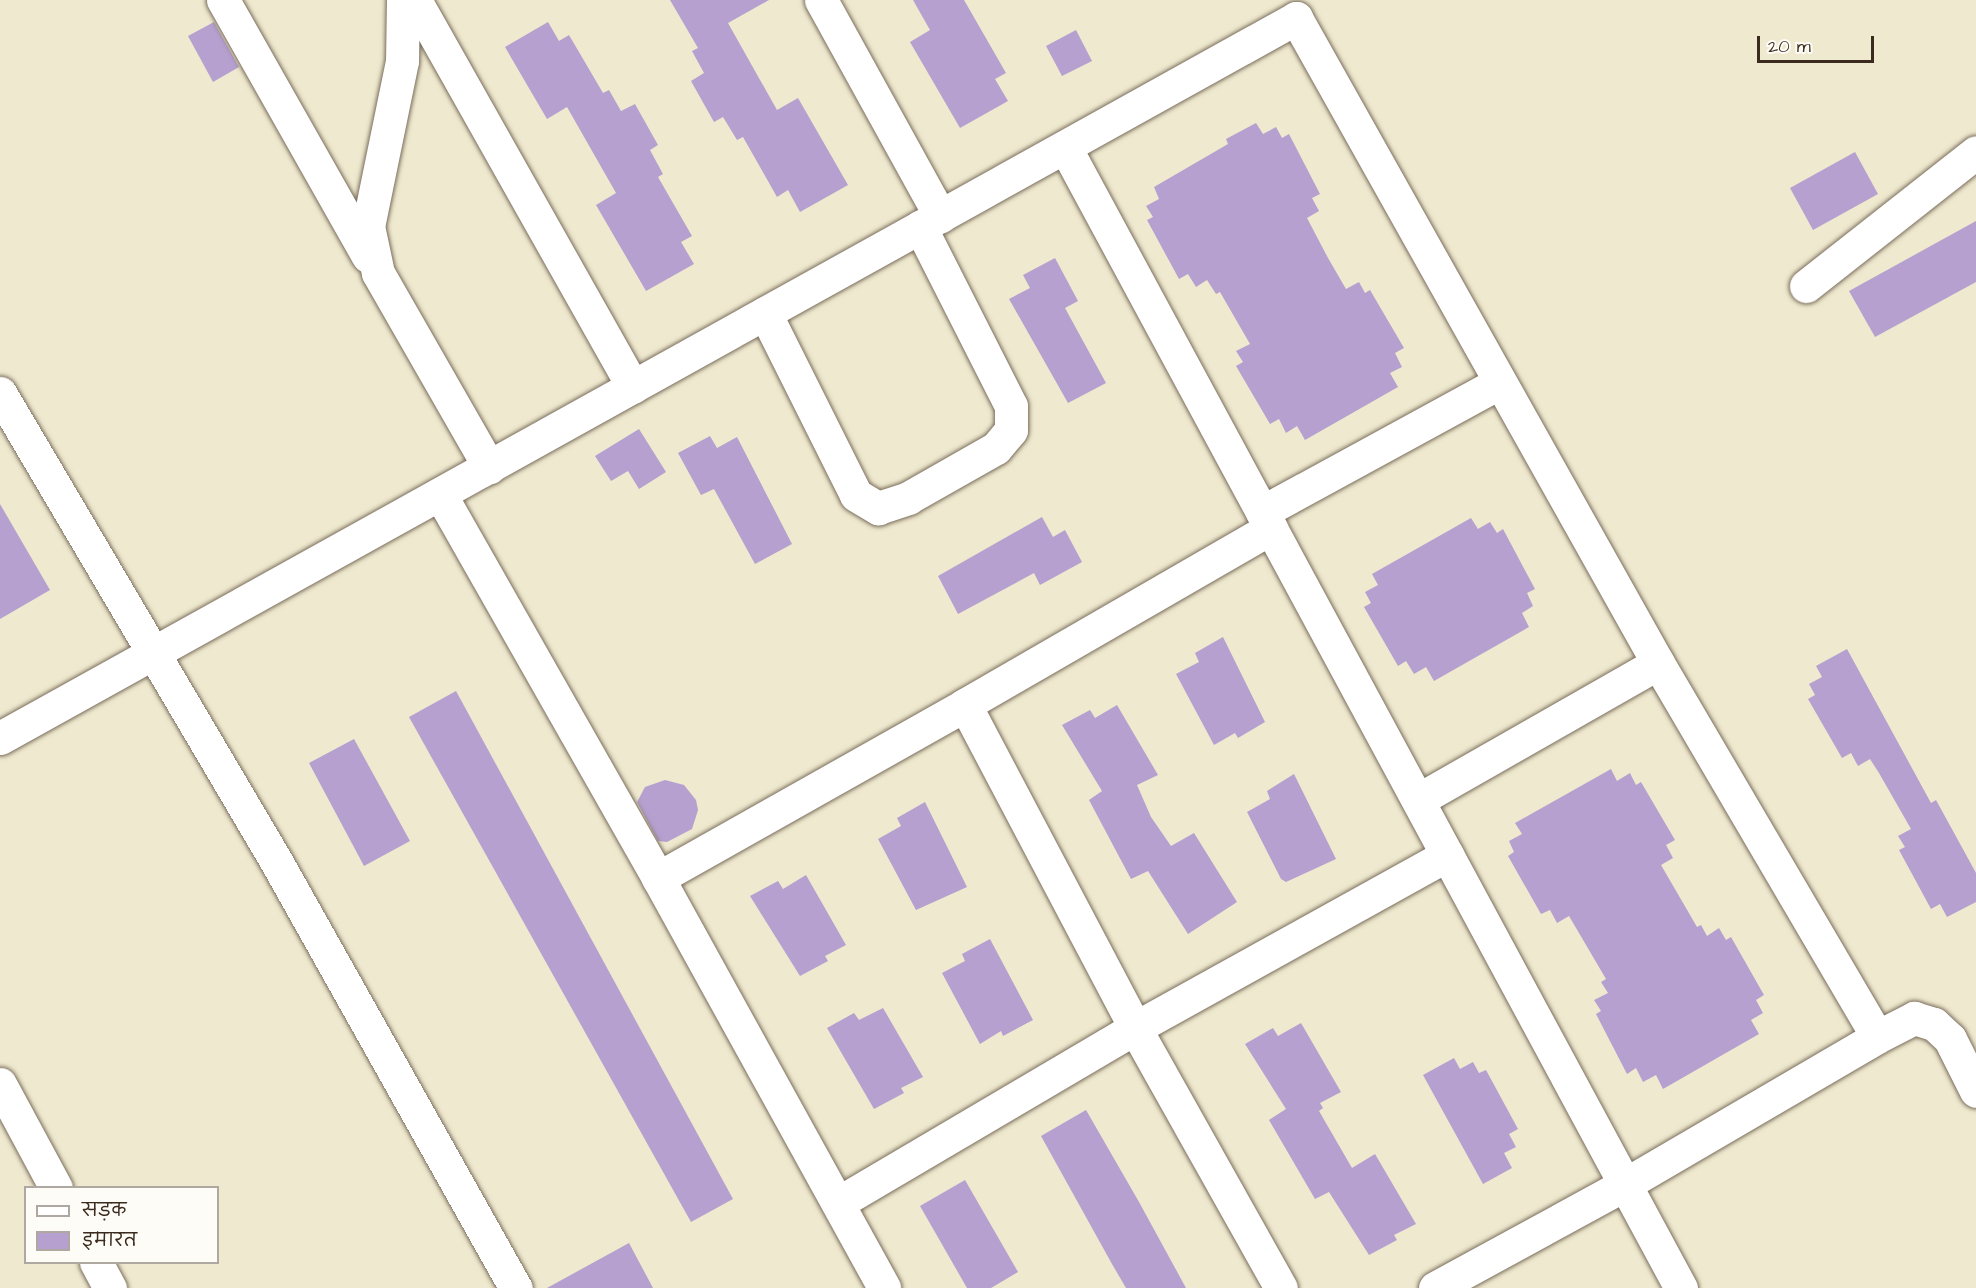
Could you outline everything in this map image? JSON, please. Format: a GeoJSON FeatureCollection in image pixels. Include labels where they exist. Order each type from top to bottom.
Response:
{"type":"FeatureCollection","features":[{"type":"Feature","properties":{"kind":"street"},"geometry":{"type":"LineString","coordinates":[[223,0],[489,467]]}},
{"type":"Feature","properties":{"kind":"street"},"geometry":{"type":"LineString","coordinates":[[378,273],[368,226],[402,62],[403,0]]}},
{"type":"Feature","properties":{"kind":"street"},"geometry":{"type":"LineString","coordinates":[[414,0],[633,387]]}},
{"type":"Feature","properties":{"kind":"street"},"geometry":{"type":"LineString","coordinates":[[765,313],[856,495],[879,508],[909,498],[996,448],[1011,430],[1011,406],[930,221],[821,0]]}},
{"type":"Feature","properties":{"kind":"street"},"geometry":{"type":"LineString","coordinates":[[0,738],[1296,18],[1658,663],[1877,1037]]}},
{"type":"Feature","properties":{"kind":"street"},"geometry":{"type":"LineString","coordinates":[[1065,147],[1681,1288]]}},
{"type":"Feature","properties":{"kind":"street"},"geometry":{"type":"LineString","coordinates":[[1806,286],[1976,152]]}},
{"type":"Feature","properties":{"kind":"street"},"geometry":{"type":"LineString","coordinates":[[658,878],[965,705],[1267,520],[1500,382]]}},
{"type":"Feature","properties":{"kind":"street"},"geometry":{"type":"LineString","coordinates":[[0,393],[151,654],[276,861],[516,1288]]}},
{"type":"Feature","properties":{"kind":"street"},"geometry":{"type":"LineString","coordinates":[[440,494],[658,878],[884,1288]]}},
{"type":"Feature","properties":{"kind":"street"},"geometry":{"type":"LineString","coordinates":[[1418,800],[1658,663]]}},
{"type":"Feature","properties":{"kind":"street"},"geometry":{"type":"LineString","coordinates":[[965,705],[1135,1028],[1281,1288]]}},
{"type":"Feature","properties":{"kind":"street"},"geometry":{"type":"LineString","coordinates":[[838,1203],[1135,1028],[1447,855]]}},
{"type":"Feature","properties":{"kind":"street"},"geometry":{"type":"LineString","coordinates":[[1436,1288],[1624,1185],[1877,1037],[1914,1018],[1934,1024],[1950,1039],[1976,1090]]}},
{"type":"Feature","properties":{"kind":"street"},"geometry":{"type":"LineString","coordinates":[[0,1084],[55,1186]]}},
{"type":"Feature","properties":{"kind":"street"},"geometry":{"type":"LineString","coordinates":[[97,1264],[110,1288]]}},
{"type":"Feature","properties":{"kind":"building"},"geometry":{"type":"Polygon","coordinates":[[[670,0],[769,0],[728,23],[777,110],[798,98],[848,185],[800,212],[788,190],[777,197],[743,137],[737,140],[723,117],[714,122],[691,81],[704,73],[692,51],[698,48],[670,0]]]}},
{"type":"Feature","properties":{"kind":"building"},"geometry":{"type":"Polygon","coordinates":[[[913,0],[964,0],[1006,73],[995,79],[1008,101],[960,128],[910,42],[930,30],[913,0]]]}},
{"type":"Feature","properties":{"kind":"building"},"geometry":{"type":"Polygon","coordinates":[[[214,22],[239,67],[213,82],[188,36],[214,22]]]}},
{"type":"Feature","properties":{"kind":"building"},"geometry":{"type":"Polygon","coordinates":[[[548,22],[559,41],[569,35],[603,93],[609,90],[621,111],[635,104],[658,145],[650,150],[663,174],[658,177],[692,236],[681,242],[694,264],[646,291],[596,205],[616,193],[567,107],[547,119],[505,47],[548,22]]]}},
{"type":"Feature","properties":{"kind":"building"},"geometry":{"type":"Polygon","coordinates":[[[1076,30],[1092,61],[1062,76],[1046,46],[1076,30]]]}},
{"type":"Feature","properties":{"kind":"building"},"geometry":{"type":"Polygon","coordinates":[[[1256,123],[1263,134],[1276,127],[1282,138],[1289,134],[1320,194],[1312,198],[1319,211],[1307,218],[1328,258],[1346,289],[1359,282],[1365,293],[1370,290],[1404,348],[1395,353],[1402,367],[1390,373],[1398,387],[1305,440],[1297,426],[1286,433],[1279,419],[1270,424],[1236,366],[1243,362],[1236,351],[1250,344],[1220,292],[1216,294],[1207,280],[1196,287],[1188,274],[1179,279],[1147,220],[1153,217],[1146,206],[1159,199],[1154,187],[1228,144],[1226,139],[1256,123]]]}},
{"type":"Feature","properties":{"kind":"building"},"geometry":{"type":"Polygon","coordinates":[[[1855,152],[1878,194],[1813,230],[1790,188],[1855,152]]]}},
{"type":"Feature","properties":{"kind":"building"},"geometry":{"type":"Polygon","coordinates":[[[1976,221],[1976,282],[1875,337],[1849,291],[1976,221]]]}},
{"type":"Feature","properties":{"kind":"building"},"geometry":{"type":"Polygon","coordinates":[[[1055,258],[1078,301],[1065,308],[1106,383],[1068,403],[1009,299],[1030,288],[1023,275],[1055,258]]]}},
{"type":"Feature","properties":{"kind":"building"},"geometry":{"type":"Polygon","coordinates":[[[639,429],[666,472],[639,489],[628,471],[611,481],[595,456],[639,429]]]}},
{"type":"Feature","properties":{"kind":"building"},"geometry":{"type":"Polygon","coordinates":[[[710,436],[717,448],[737,437],[792,544],[755,564],[714,489],[701,495],[678,453],[710,436]]]}},
{"type":"Feature","properties":{"kind":"building"},"geometry":{"type":"Polygon","coordinates":[[[0,504],[50,590],[0,619],[0,504]]]}},
{"type":"Feature","properties":{"kind":"building"},"geometry":{"type":"Polygon","coordinates":[[[1042,517],[1053,537],[1065,530],[1082,562],[1040,585],[1034,573],[958,614],[938,576],[1042,517]]]}},
{"type":"Feature","properties":{"kind":"building"},"geometry":{"type":"Polygon","coordinates":[[[1471,518],[1478,529],[1490,522],[1497,533],[1503,529],[1535,589],[1527,593],[1533,606],[1522,613],[1529,627],[1434,681],[1426,667],[1414,674],[1406,661],[1398,666],[1364,607],[1371,603],[1365,592],[1378,585],[1372,574],[1471,518]]]}},
{"type":"Feature","properties":{"kind":"building"},"geometry":{"type":"Polygon","coordinates":[[[1223,637],[1265,722],[1238,738],[1235,733],[1214,745],[1176,674],[1199,662],[1195,653],[1223,637]]]}},
{"type":"Feature","properties":{"kind":"building"},"geometry":{"type":"Polygon","coordinates":[[[1847,649],[1931,803],[1936,800],[1976,873],[1976,902],[1947,917],[1940,904],[1931,909],[1899,850],[1905,847],[1898,836],[1911,829],[1879,773],[1870,759],[1858,766],[1851,753],[1842,758],[1808,699],[1815,695],[1809,684],[1822,677],[1816,666],[1847,649]]]}},
{"type":"Feature","properties":{"kind":"building"},"geometry":{"type":"Polygon","coordinates":[[[456,691],[733,1199],[691,1222],[409,717],[456,691]]]}},
{"type":"Feature","properties":{"kind":"building"},"geometry":{"type":"Polygon","coordinates":[[[1117,705],[1158,775],[1137,785],[1151,817],[1171,846],[1194,833],[1237,902],[1188,934],[1148,871],[1131,879],[1089,800],[1102,791],[1062,725],[1090,710],[1095,718],[1117,705]]]}},
{"type":"Feature","properties":{"kind":"building"},"geometry":{"type":"Polygon","coordinates":[[[354,739],[410,841],[364,866],[309,763],[354,739]]]}},
{"type":"Feature","properties":{"kind":"building"},"geometry":{"type":"Polygon","coordinates":[[[1611,769],[1617,781],[1630,773],[1636,785],[1641,782],[1675,840],[1666,845],[1673,858],[1661,865],[1697,927],[1701,925],[1707,936],[1719,928],[1726,940],[1731,937],[1764,995],[1756,1000],[1763,1013],[1751,1020],[1759,1034],[1663,1089],[1656,1075],[1643,1082],[1636,1068],[1627,1074],[1596,1014],[1601,1011],[1594,1000],[1608,993],[1601,982],[1606,979],[1569,916],[1557,923],[1550,910],[1541,914],[1508,856],[1514,852],[1509,841],[1522,834],[1515,823],[1611,769]]]}},
{"type":"Feature","properties":{"kind":"building"},"geometry":{"type":"Polygon","coordinates":[[[1294,774],[1336,859],[1286,882],[1281,879],[1247,812],[1270,799],[1267,791],[1294,774]]]}},
{"type":"Feature","properties":{"kind":"building"},"geometry":{"type":"Polygon","coordinates":[[[665,780],[684,785],[696,800],[698,810],[692,829],[667,842],[658,841],[637,802],[645,787],[665,780]]]}},
{"type":"Feature","properties":{"kind":"building"},"geometry":{"type":"Polygon","coordinates":[[[925,802],[967,887],[916,910],[878,839],[901,826],[897,818],[925,802]]]}},
{"type":"Feature","properties":{"kind":"building"},"geometry":{"type":"Polygon","coordinates":[[[806,875],[846,945],[825,956],[828,961],[800,976],[750,896],[778,881],[783,889],[806,875]]]}},
{"type":"Feature","properties":{"kind":"building"},"geometry":{"type":"Polygon","coordinates":[[[990,939],[1033,1020],[1003,1036],[1001,1031],[980,1044],[942,973],[965,961],[962,954],[990,939]]]}},
{"type":"Feature","properties":{"kind":"building"},"geometry":{"type":"Polygon","coordinates":[[[883,1008],[923,1077],[901,1088],[904,1093],[874,1109],[827,1028],[854,1013],[859,1020],[883,1008]]]}},
{"type":"Feature","properties":{"kind":"building"},"geometry":{"type":"Polygon","coordinates":[[[1301,1023],[1341,1092],[1320,1103],[1323,1108],[1319,1111],[1352,1168],[1375,1154],[1416,1224],[1394,1235],[1397,1240],[1369,1255],[1329,1192],[1315,1199],[1269,1120],[1286,1109],[1245,1044],[1273,1028],[1278,1036],[1301,1023]]]}},
{"type":"Feature","properties":{"kind":"building"},"geometry":{"type":"Polygon","coordinates":[[[1454,1058],[1460,1069],[1473,1062],[1479,1073],[1486,1070],[1518,1129],[1509,1134],[1516,1147],[1504,1153],[1512,1168],[1483,1184],[1423,1075],[1454,1058]]]}},
{"type":"Feature","properties":{"kind":"building"},"geometry":{"type":"Polygon","coordinates":[[[1086,1110],[1186,1288],[1126,1288],[1112,1264],[1041,1136],[1086,1110]]]}},
{"type":"Feature","properties":{"kind":"building"},"geometry":{"type":"Polygon","coordinates":[[[965,1180],[1018,1272],[991,1288],[967,1288],[920,1206],[965,1180]]]}},
{"type":"Feature","properties":{"kind":"building"},"geometry":{"type":"Polygon","coordinates":[[[629,1243],[653,1288],[547,1288],[629,1243]]]}}]}
